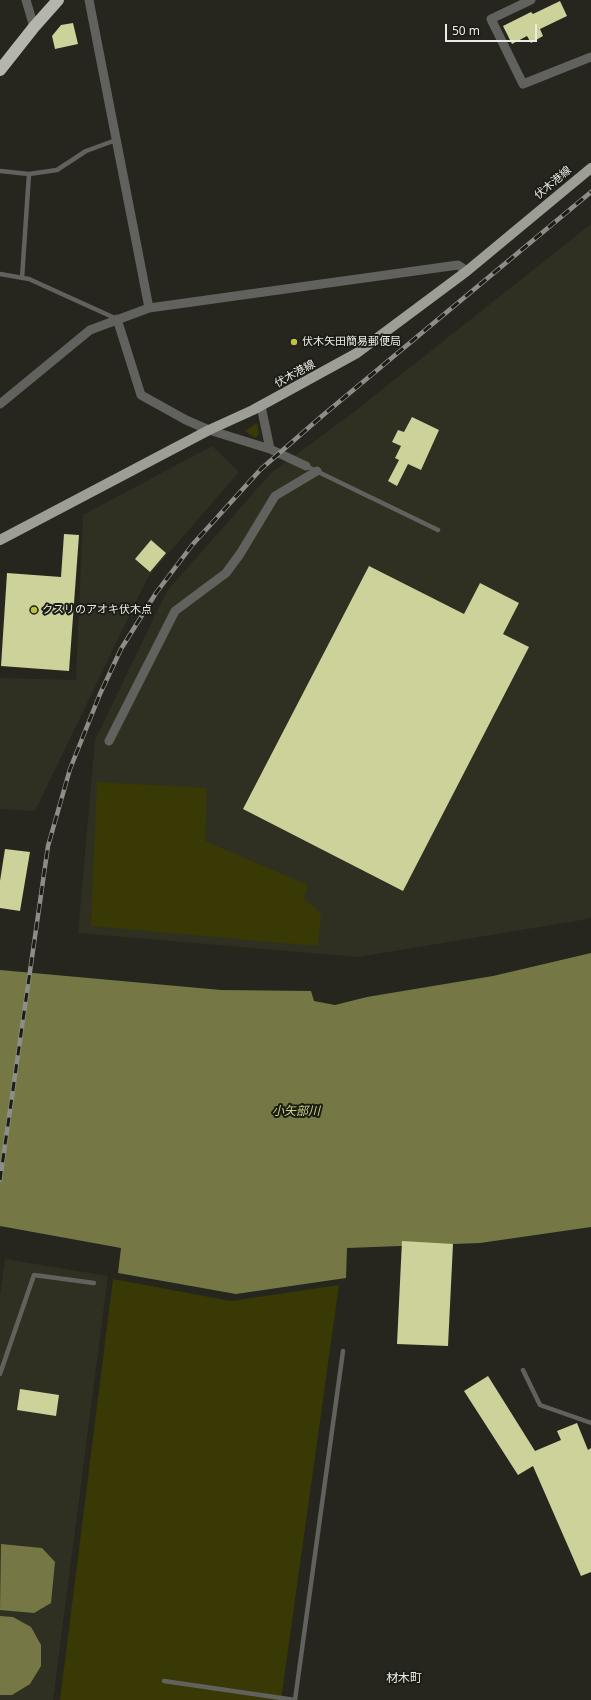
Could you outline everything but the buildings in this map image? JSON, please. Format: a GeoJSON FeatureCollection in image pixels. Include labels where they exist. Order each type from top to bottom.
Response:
{"type":"FeatureCollection","features":[{"type":"Feature","properties":{"kind":"highway"},"geometry":{"type":"LineString","coordinates":[[0,70],[34,27],[58,0]]}},
{"type":"Feature","properties":{"kind":"main road","name":"伏木港線"},"geometry":{"type":"LineString","coordinates":[[0,540],[209,430],[261,406],[357,353],[467,271],[591,168]]}},
{"type":"Feature","properties":{"kind":"street"},"geometry":{"type":"LineString","coordinates":[[26,0],[34,27]]}},
{"type":"Feature","properties":{"kind":"street"},"geometry":{"type":"LineString","coordinates":[[89,0],[149,308]]}},
{"type":"Feature","properties":{"kind":"street"},"geometry":{"type":"LineString","coordinates":[[531,0],[491,19],[523,84],[591,57]]}},
{"type":"Feature","properties":{"kind":"street"},"geometry":{"type":"LineString","coordinates":[[0,404],[90,330],[149,308],[458,265],[467,271]]}},
{"type":"Feature","properties":{"kind":"street"},"geometry":{"type":"LineString","coordinates":[[117,319],[141,395],[186,420],[209,430],[270,449],[306,466]]}},
{"type":"Feature","properties":{"kind":"street"},"geometry":{"type":"LineString","coordinates":[[261,406],[270,449]]}},
{"type":"Feature","properties":{"kind":"street"},"geometry":{"type":"LineString","coordinates":[[109,741],[175,611],[226,573],[240,554],[275,496],[317,471]]}},
{"type":"Feature","properties":{"kind":"lane"},"geometry":{"type":"LineString","coordinates":[[0,171],[28,174],[57,170],[86,150],[116,140]]}},
{"type":"Feature","properties":{"kind":"lane"},"geometry":{"type":"LineString","coordinates":[[22,278],[28,174]]}},
{"type":"Feature","properties":{"kind":"lane"},"geometry":{"type":"LineString","coordinates":[[0,274],[29,279],[117,319]]}},
{"type":"Feature","properties":{"kind":"lane"},"geometry":{"type":"LineString","coordinates":[[306,466],[438,530]]}},
{"type":"Feature","properties":{"kind":"lane"},"geometry":{"type":"LineString","coordinates":[[0,1374],[34,1275],[94,1283]]}},
{"type":"Feature","properties":{"kind":"lane"},"geometry":{"type":"LineString","coordinates":[[164,1681],[295,1700],[344,1351]]}},
{"type":"Feature","properties":{"kind":"lane"},"geometry":{"type":"LineString","coordinates":[[523,1370],[540,1405],[591,1424]]}},
{"type":"Feature","properties":{"kind":"shaded area"},"geometry":{"type":"Polygon","coordinates":[[[591,224],[591,917],[588,919],[358,957],[78,933],[95,740],[167,591],[271,473],[350,415],[591,224]]]}},
{"type":"Feature","properties":{"kind":"shaded area"},"geometry":{"type":"Polygon","coordinates":[[[257,423],[259,434],[255,438],[245,431],[257,423]]]}},
{"type":"Feature","properties":{"kind":"shaded area"},"geometry":{"type":"Polygon","coordinates":[[[212,446],[239,472],[148,577],[35,811],[0,809],[0,678],[76,680],[83,515],[212,446]]]}},
{"type":"Feature","properties":{"kind":"shaded area"},"geometry":{"type":"Polygon","coordinates":[[[97,782],[207,788],[205,841],[308,885],[304,899],[321,913],[318,946],[91,926],[97,782]]]}},
{"type":"Feature","properties":{"kind":"shaded area"},"geometry":{"type":"Polygon","coordinates":[[[5,1259],[108,1276],[53,1700],[0,1700],[0,1295],[5,1259]]]}},
{"type":"Feature","properties":{"kind":"shaded area"},"geometry":{"type":"Polygon","coordinates":[[[113,1279],[231,1301],[339,1285],[281,1700],[60,1700],[113,1279]]]}},
{"type":"Feature","properties":{"kind":"water","name":"小矢部川"},"geometry":{"type":"Polygon","coordinates":[[[591,953],[591,1227],[480,1243],[347,1248],[346,1278],[236,1294],[118,1273],[121,1248],[0,1226],[0,970],[221,990],[311,991],[314,1001],[335,1005],[367,997],[493,976],[591,953]]]}},
{"type":"Feature","properties":{"kind":"water"},"geometry":{"type":"Polygon","coordinates":[[[1,1544],[42,1548],[55,1562],[51,1603],[34,1613],[0,1610],[1,1544]]]}},
{"type":"Feature","properties":{"kind":"water"},"geometry":{"type":"Polygon","coordinates":[[[0,1616],[13,1617],[31,1627],[41,1645],[41,1666],[30,1684],[12,1695],[0,1695],[0,1616]]]}},
{"type":"Feature","properties":{"kind":"railway"},"geometry":{"type":"LineString","coordinates":[[0,1180],[48,846],[70,769],[100,694],[121,649],[156,593],[193,544],[261,469],[322,416],[591,192]]}},
{"type":"Feature","properties":{"kind":"place","name":"伏木矢田簡易郵便局"},"geometry":{"type":"Point","coordinates":[294,342]}},
{"type":"Feature","properties":{"kind":"place","name":"クスリのアオキ伏木点"},"geometry":{"type":"Point","coordinates":[34,610]}},
{"type":"Feature","properties":{"kind":"district","name":"材木町"},"geometry":{"type":"Point","coordinates":[404,1679]}}]}
